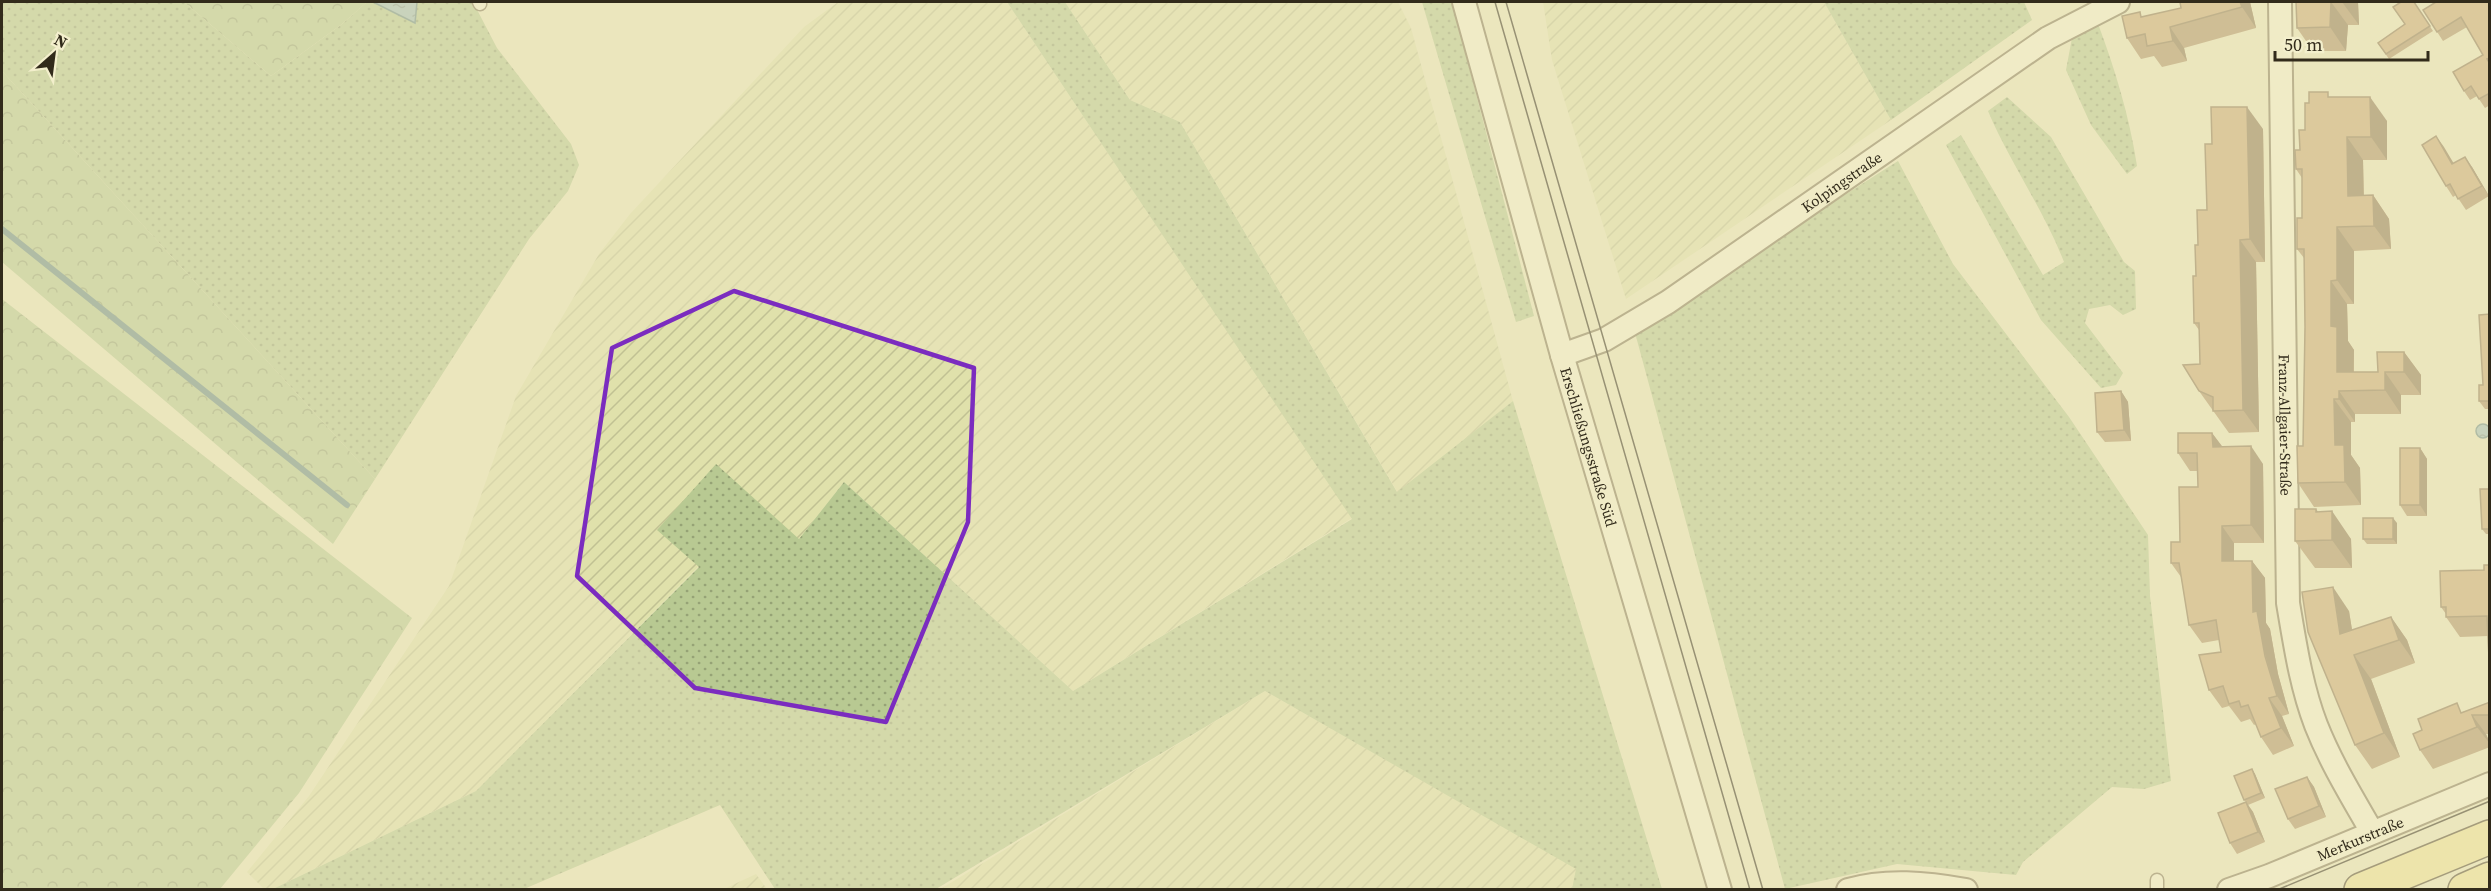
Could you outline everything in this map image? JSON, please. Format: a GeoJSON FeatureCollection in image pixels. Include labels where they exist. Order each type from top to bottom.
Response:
{"type":"FeatureCollection","features":[{"type":"Feature","properties":{"kind":"main road"},"geometry":{"type":"LineString","coordinates":[[2361,890],[2490,837]]}},
{"type":"Feature","properties":{"kind":"main road"},"geometry":{"type":"LineString","coordinates":[[2465,890],[2490,879]]}},
{"type":"Feature","properties":{"kind":"street","name":"Erschließungsstraße Süd"},"geometry":{"type":"LineString","coordinates":[[1464,2],[1562,355],[1720,890]]}},
{"type":"Feature","properties":{"kind":"street","name":"Kolpingstraße"},"geometry":{"type":"LineString","coordinates":[[1562,355],[1604,340],[1668,302],[2048,38],[2118,2]]}},
{"type":"Feature","properties":{"kind":"street","name":"Franz-Allgaier-Straße"},"geometry":{"type":"LineString","coordinates":[[2280,2],[2288,603],[2300,669],[2316,724],[2337,771],[2372,832]]}},
{"type":"Feature","properties":{"kind":"street","name":"Merkurstraße"},"geometry":{"type":"LineString","coordinates":[[2229,890],[2269,876],[2490,784]]}},
{"type":"Feature","properties":{"kind":"street"},"geometry":{"type":"LineString","coordinates":[[1848,890],[1873,883],[1901,883],[1966,890]]}},
{"type":"Feature","properties":{"kind":"highlighted area"},"geometry":{"type":"Polygon","coordinates":[[[734,291],[974,368],[968,522],[886,722],[695,688],[577,576],[612,348],[734,291]]]}},
{"type":"Feature","properties":{"kind":"green space"},"geometry":{"type":"Polygon","coordinates":[[[2,2],[184,2],[271,76],[342,24],[367,2],[373,2],[415,23],[417,2],[473,2],[497,48],[571,144],[579,165],[568,191],[529,239],[375,479],[2,71],[2,2]]]}},
{"type":"Feature","properties":{"kind":"green space"},"geometry":{"type":"Polygon","coordinates":[[[184,2],[367,2],[342,24],[271,76],[184,2]]]}},
{"type":"Feature","properties":{"kind":"green space"},"geometry":{"type":"Polygon","coordinates":[[[838,2],[1007,2],[1352,518],[1073,691],[844,482],[799,539],[699,566],[476,791],[273,889],[264,889],[247,872],[309,796],[449,586],[516,396],[599,254],[630,214],[804,27],[838,2]]]}},
{"type":"Feature","properties":{"kind":"green space"},"geometry":{"type":"Polygon","coordinates":[[[1007,2],[1065,2],[1130,100],[1180,122],[1397,492],[1513,401],[1662,889],[1572,889],[1576,869],[1265,691],[936,889],[775,889],[720,805],[524,889],[273,889],[476,791],[699,567],[657,530],[716,464],[799,539],[844,482],[1073,691],[1352,519],[1007,2]]]}},
{"type":"Feature","properties":{"kind":"green space"},"geometry":{"type":"Polygon","coordinates":[[[1065,2],[1398,2],[1411,28],[1513,401],[1398,493],[1180,122],[1130,100],[1065,2]]]}},
{"type":"Feature","properties":{"kind":"green space"},"geometry":{"type":"Polygon","coordinates":[[[1422,2],[1452,2],[1534,316],[1516,322],[1422,2]]]}},
{"type":"Feature","properties":{"kind":"green space"},"geometry":{"type":"Polygon","coordinates":[[[1543,2],[1824,2],[1891,120],[1626,299],[1552,60],[1543,2]]]}},
{"type":"Feature","properties":{"kind":"green space"},"geometry":{"type":"Polygon","coordinates":[[[1824,2],[2024,2],[2032,20],[1891,120],[1824,2]]]}},
{"type":"Feature","properties":{"kind":"green space"},"geometry":{"type":"Polygon","coordinates":[[[2097,21],[2121,92],[2134,147],[2137,166],[2127,174],[2091,125],[2066,70],[2072,38],[2097,21]]]}},
{"type":"Feature","properties":{"kind":"green space"},"geometry":{"type":"Polygon","coordinates":[[[2,71],[375,479],[333,544],[2,262],[2,71]]]}},
{"type":"Feature","properties":{"kind":"green space"},"geometry":{"type":"Polygon","coordinates":[[[2007,97],[2051,137],[2124,262],[2135,271],[2136,309],[2123,315],[2110,305],[2089,309],[2085,323],[2123,373],[2116,385],[2101,388],[2041,320],[1946,145],[1961,135],[2043,275],[2064,262],[2047,224],[1988,111],[2007,97]]]}},
{"type":"Feature","properties":{"kind":"green space"},"geometry":{"type":"Polygon","coordinates":[[[1898,161],[1953,264],[2069,417],[2148,535],[2150,596],[2171,781],[2144,789],[2112,787],[2023,862],[2016,875],[1897,864],[1785,889],[1634,329],[1898,161]]]}},
{"type":"Feature","properties":{"kind":"green space"},"geometry":{"type":"Polygon","coordinates":[[[2,299],[412,618],[299,793],[220,889],[2,889],[2,299]]]}},
{"type":"Feature","properties":{"kind":"green space"},"geometry":{"type":"Polygon","coordinates":[[[1265,691],[1577,869],[1572,890],[939,890],[1265,691]]]}},
{"type":"Feature","properties":{"kind":"green space"},"geometry":{"type":"Polygon","coordinates":[[[756,874],[767,889],[724,889],[756,874]]]}},
{"type":"Feature","properties":{"kind":"water"},"geometry":{"type":"Polygon","coordinates":[[[373,2],[417,2],[415,23],[373,2]]]}},
{"type":"Feature","properties":{"kind":"water"},"geometry":{"type":"Polygon","coordinates":[[[2483,424],[2488,426],[2490,431],[2488,436],[2483,438],[2478,436],[2476,431],[2478,426],[2483,424]]]}},
{"type":"Feature","properties":{"kind":"building"},"geometry":{"type":"Polygon","coordinates":[[[2180,2],[2240,2],[2242,7],[2170,27],[2173,41],[2147,46],[2145,34],[2127,38],[2122,16],[2140,12],[2141,17],[2181,8],[2180,2]]]}},
{"type":"Feature","properties":{"kind":"building"},"geometry":{"type":"Polygon","coordinates":[[[2296,2],[2331,2],[2330,27],[2297,28],[2296,2]]]}},
{"type":"Feature","properties":{"kind":"building"},"geometry":{"type":"Polygon","coordinates":[[[2401,2],[2414,2],[2430,26],[2386,54],[2378,43],[2405,24],[2393,7],[2401,2]]]}},
{"type":"Feature","properties":{"kind":"building"},"geometry":{"type":"Polygon","coordinates":[[[2436,2],[2490,2],[2490,58],[2487,59],[2490,64],[2490,93],[2479,99],[2471,86],[2464,91],[2453,72],[2483,55],[2461,17],[2437,32],[2423,10],[2436,2]]]}},
{"type":"Feature","properties":{"kind":"building"},"geometry":{"type":"Polygon","coordinates":[[[2309,92],[2328,92],[2328,97],[2370,97],[2371,137],[2347,137],[2348,196],[2373,195],[2374,226],[2337,227],[2337,280],[2331,281],[2331,326],[2337,327],[2337,372],[2378,372],[2377,352],[2404,352],[2404,372],[2385,372],[2385,390],[2339,391],[2339,399],[2334,399],[2335,445],[2344,445],[2345,482],[2298,483],[2297,446],[2303,446],[2305,327],[2304,249],[2297,249],[2297,218],[2302,218],[2302,169],[2296,169],[2295,150],[2300,150],[2299,130],[2305,130],[2305,103],[2309,103],[2309,92]]]}},
{"type":"Feature","properties":{"kind":"building"},"geometry":{"type":"Polygon","coordinates":[[[2211,107],[2247,107],[2250,239],[2240,240],[2243,410],[2213,411],[2213,397],[2199,391],[2183,365],[2200,364],[2199,323],[2194,323],[2193,276],[2196,276],[2195,245],[2198,245],[2197,210],[2207,210],[2205,144],[2212,144],[2211,107]]]}},
{"type":"Feature","properties":{"kind":"building"},"geometry":{"type":"Polygon","coordinates":[[[2436,136],[2452,164],[2465,157],[2482,186],[2458,199],[2450,184],[2446,186],[2422,145],[2436,136]]]}},
{"type":"Feature","properties":{"kind":"building"},"geometry":{"type":"Polygon","coordinates":[[[2490,314],[2490,401],[2479,401],[2479,385],[2483,385],[2479,315],[2490,314]]]}},
{"type":"Feature","properties":{"kind":"building"},"geometry":{"type":"Polygon","coordinates":[[[2121,391],[2124,430],[2097,432],[2095,393],[2121,391]]]}},
{"type":"Feature","properties":{"kind":"building"},"geometry":{"type":"Polygon","coordinates":[[[2178,433],[2212,433],[2213,447],[2251,446],[2251,525],[2222,526],[2222,561],[2252,561],[2253,612],[2257,611],[2265,656],[2277,696],[2269,698],[2281,728],[2261,737],[2248,705],[2241,707],[2239,701],[2229,704],[2223,686],[2209,690],[2199,655],[2221,652],[2216,620],[2189,625],[2179,563],[2171,563],[2171,542],[2180,542],[2179,487],[2198,487],[2197,453],[2178,453],[2178,433]]]}},
{"type":"Feature","properties":{"kind":"building"},"geometry":{"type":"Polygon","coordinates":[[[2400,448],[2420,448],[2420,505],[2400,505],[2400,448]]]}},
{"type":"Feature","properties":{"kind":"building"},"geometry":{"type":"Polygon","coordinates":[[[2480,489],[2490,489],[2490,529],[2482,529],[2480,489]]]}},
{"type":"Feature","properties":{"kind":"building"},"geometry":{"type":"Polygon","coordinates":[[[2295,509],[2316,509],[2316,512],[2332,511],[2332,540],[2295,541],[2295,509]]]}},
{"type":"Feature","properties":{"kind":"building"},"geometry":{"type":"Polygon","coordinates":[[[2363,518],[2393,518],[2393,539],[2363,539],[2363,518]]]}},
{"type":"Feature","properties":{"kind":"building"},"geometry":{"type":"Polygon","coordinates":[[[2484,565],[2490,565],[2490,679],[2487,616],[2446,617],[2446,607],[2441,607],[2440,571],[2484,570],[2484,565]]]}},
{"type":"Feature","properties":{"kind":"building"},"geometry":{"type":"Polygon","coordinates":[[[2333,587],[2340,634],[2391,617],[2399,640],[2354,655],[2384,733],[2355,745],[2308,632],[2302,592],[2333,587]]]}},
{"type":"Feature","properties":{"kind":"building"},"geometry":{"type":"Polygon","coordinates":[[[2490,702],[2490,715],[2472,715],[2477,727],[2420,750],[2413,734],[2422,730],[2418,719],[2457,703],[2461,713],[2490,702]]]}},
{"type":"Feature","properties":{"kind":"building"},"geometry":{"type":"Polygon","coordinates":[[[2252,769],[2261,793],[2244,800],[2234,776],[2252,769]]]}},
{"type":"Feature","properties":{"kind":"building"},"geometry":{"type":"Polygon","coordinates":[[[2307,777],[2319,806],[2288,819],[2275,789],[2307,777]]]}},
{"type":"Feature","properties":{"kind":"building"},"geometry":{"type":"Polygon","coordinates":[[[2246,802],[2258,832],[2230,843],[2218,813],[2246,802]]]}},
{"type":"Feature","properties":{"kind":"waterway"},"geometry":{"type":"LineString","coordinates":[[2,229],[347,505]]}},
{"type":"Feature","properties":{"kind":"tram line"},"geometry":{"type":"LineString","coordinates":[[1495,2],[1750,890]]}},
{"type":"Feature","properties":{"kind":"tram line"},"geometry":{"type":"LineString","coordinates":[[1506,2],[1763,890]]}},
{"type":"Feature","properties":{"kind":"tram line"},"geometry":{"type":"LineString","coordinates":[[2277,890],[2490,801]]}}]}
